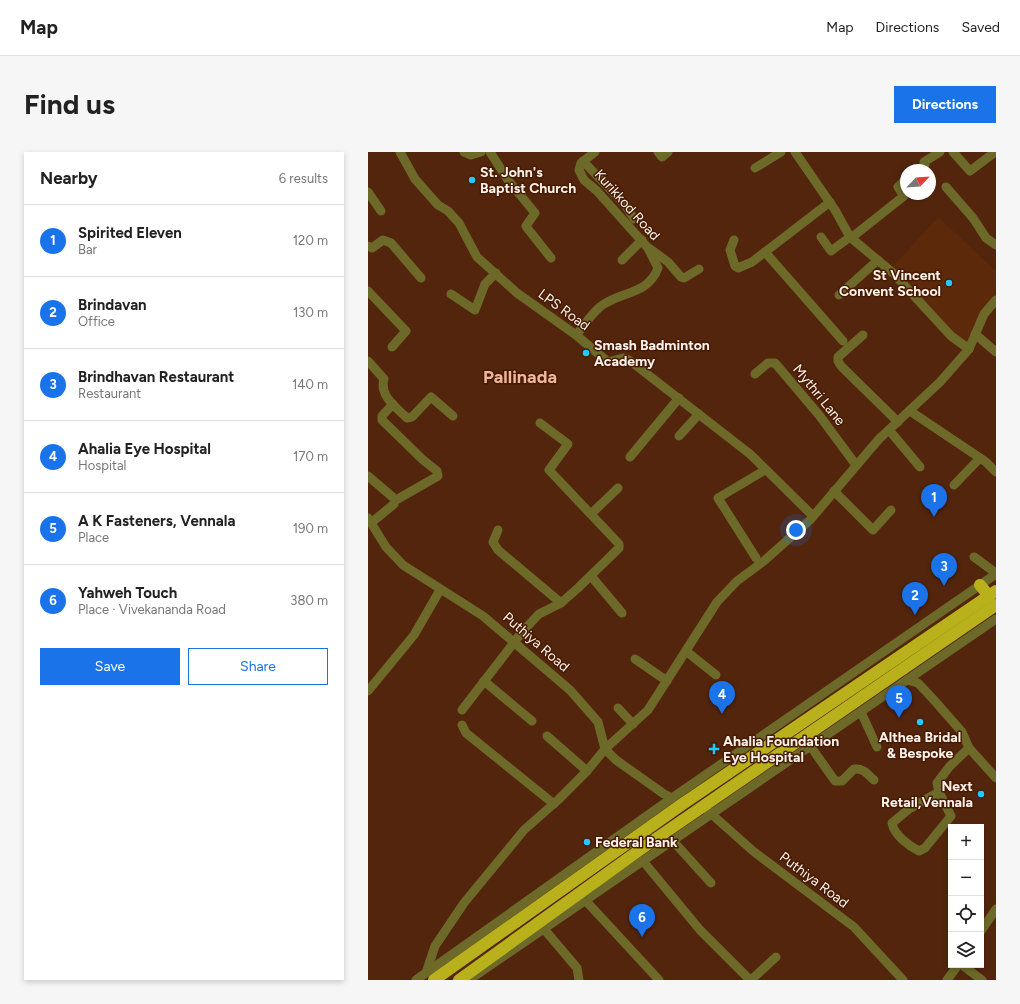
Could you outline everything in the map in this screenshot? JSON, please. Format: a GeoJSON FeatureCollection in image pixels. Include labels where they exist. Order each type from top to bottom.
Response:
{"type":"FeatureCollection","features":[{"type":"Feature","properties":{"kind":"highway"},"geometry":{"type":"LineString","coordinates":[[980,585],[994,598]]}},
{"type":"Feature","properties":{"kind":"highway"},"geometry":{"type":"LineString","coordinates":[[436,977],[695,789],[920,643],[994,598]]}},
{"type":"Feature","properties":{"kind":"highway"},"geometry":{"type":"LineString","coordinates":[[459,980],[642,849],[708,811],[927,654],[994,598]]}},
{"type":"Feature","properties":{"kind":"highway"},"geometry":{"type":"LineString","coordinates":[[920,643],[927,654]]}},
{"type":"Feature","properties":{"kind":"street","name":"LPS Road"},"geometry":{"type":"LineString","coordinates":[[400,152],[415,179],[438,205],[448,211],[459,223],[477,257],[517,293],[576,334],[608,362],[623,358],[629,360],[750,454],[813,516]]}},
{"type":"Feature","properties":{"kind":"street"},"geometry":{"type":"LineString","coordinates":[[464,152],[471,155],[481,152]]}},
{"type":"Feature","properties":{"kind":"street"},"geometry":{"type":"LineString","coordinates":[[490,152],[508,180],[535,213],[526,226],[552,258]]}},
{"type":"Feature","properties":{"kind":"street","name":"Kurikkod Road"},"geometry":{"type":"LineString","coordinates":[[576,334],[601,306],[642,288],[654,279],[658,268],[648,248],[642,240],[597,191],[584,180],[580,170],[583,161],[595,152]]}},
{"type":"Feature","properties":{"kind":"street"},"geometry":{"type":"LineString","coordinates":[[658,152],[662,158],[668,152]]}},
{"type":"Feature","properties":{"kind":"street"},"geometry":{"type":"LineString","coordinates":[[755,168],[782,152]]}},
{"type":"Feature","properties":{"kind":"street"},"geometry":{"type":"LineString","coordinates":[[795,152],[830,202],[850,237],[878,260],[908,288],[951,336],[969,349]]}},
{"type":"Feature","properties":{"kind":"street"},"geometry":{"type":"LineString","coordinates":[[925,164],[924,162],[940,152]]}},
{"type":"Feature","properties":{"kind":"street"},"geometry":{"type":"LineString","coordinates":[[953,152],[970,171],[996,152]]}},
{"type":"Feature","properties":{"kind":"street"},"geometry":{"type":"LineString","coordinates":[[583,161],[626,206],[634,219]]}},
{"type":"Feature","properties":{"kind":"street"},"geometry":{"type":"LineString","coordinates":[[946,187],[973,218],[986,238],[996,245]]}},
{"type":"Feature","properties":{"kind":"street"},"geometry":{"type":"LineString","coordinates":[[368,192],[381,211]]}},
{"type":"Feature","properties":{"kind":"street"},"geometry":{"type":"LineString","coordinates":[[821,237],[832,251],[900,199]]}},
{"type":"Feature","properties":{"kind":"street"},"geometry":{"type":"LineString","coordinates":[[734,240],[730,250],[735,266],[738,268],[752,262],[830,202]]}},
{"type":"Feature","properties":{"kind":"street"},"geometry":{"type":"LineString","coordinates":[[368,246],[372,248],[383,240],[391,243],[421,278]]}},
{"type":"Feature","properties":{"kind":"street"},"geometry":{"type":"LineString","coordinates":[[622,260],[642,240]]}},
{"type":"Feature","properties":{"kind":"street"},"geometry":{"type":"LineString","coordinates":[[648,248],[668,262],[681,277],[684,278],[699,269]]}},
{"type":"Feature","properties":{"kind":"street"},"geometry":{"type":"LineString","coordinates":[[765,252],[843,341]]}},
{"type":"Feature","properties":{"kind":"street"},"geometry":{"type":"LineString","coordinates":[[839,295],[878,260]]}},
{"type":"Feature","properties":{"kind":"street"},"geometry":{"type":"LineString","coordinates":[[451,294],[475,310],[485,284],[496,273]]}},
{"type":"Feature","properties":{"kind":"street"},"geometry":{"type":"LineString","coordinates":[[368,291],[406,331],[392,347]]}},
{"type":"Feature","properties":{"kind":"street"},"geometry":{"type":"LineString","coordinates":[[436,977],[436,946],[464,903],[524,830],[554,804],[587,771],[605,749],[648,710],[722,597],[737,581],[764,561],[813,516],[856,465],[969,349],[984,314],[996,300]]}},
{"type":"Feature","properties":{"kind":"street"},"geometry":{"type":"LineString","coordinates":[[976,334],[996,352]]}},
{"type":"Feature","properties":{"kind":"street"},"geometry":{"type":"LineString","coordinates":[[863,335],[838,357],[838,361],[845,370],[898,422]]}},
{"type":"Feature","properties":{"kind":"street"},"geometry":{"type":"LineString","coordinates":[[368,361],[384,379],[382,386],[383,393],[407,418],[410,419],[431,397],[453,416]]}},
{"type":"Feature","properties":{"kind":"street","name":"Mythri Lane"},"geometry":{"type":"LineString","coordinates":[[755,374],[768,363],[775,363],[819,415],[856,465]]}},
{"type":"Feature","properties":{"kind":"street"},"geometry":{"type":"LineString","coordinates":[[630,457],[679,398]]}},
{"type":"Feature","properties":{"kind":"street"},"geometry":{"type":"LineString","coordinates":[[368,476],[396,500],[438,476],[437,471],[422,459],[382,420],[382,416],[393,404]]}},
{"type":"Feature","properties":{"kind":"street"},"geometry":{"type":"LineString","coordinates":[[910,411],[980,458],[996,472]]}},
{"type":"Feature","properties":{"kind":"street"},"geometry":{"type":"LineString","coordinates":[[679,436],[699,414]]}},
{"type":"Feature","properties":{"kind":"street"},"geometry":{"type":"LineString","coordinates":[[462,710],[515,642],[539,614],[561,603],[619,548],[619,544],[549,470],[568,444],[540,423]]}},
{"type":"Feature","properties":{"kind":"street"},"geometry":{"type":"LineString","coordinates":[[889,430],[920,467]]}},
{"type":"Feature","properties":{"kind":"street"},"geometry":{"type":"LineString","coordinates":[[954,485],[980,458]]}},
{"type":"Feature","properties":{"kind":"street"},"geometry":{"type":"LineString","coordinates":[[756,558],[718,498],[765,470]]}},
{"type":"Feature","properties":{"kind":"street"},"geometry":{"type":"LineString","coordinates":[[591,514],[618,488]]}},
{"type":"Feature","properties":{"kind":"street"},"geometry":{"type":"LineString","coordinates":[[834,491],[874,530],[891,510]]}},
{"type":"Feature","properties":{"kind":"street"},"geometry":{"type":"LineString","coordinates":[[369,520],[394,504]]}},
{"type":"Feature","properties":{"kind":"street","name":"Puthiya Road"},"geometry":{"type":"LineString","coordinates":[[369,520],[386,547],[403,565],[483,616],[570,690],[598,722],[605,749]]}},
{"type":"Feature","properties":{"kind":"street"},"geometry":{"type":"LineString","coordinates":[[498,530],[493,542],[498,550],[561,603]]}},
{"type":"Feature","properties":{"kind":"street"},"geometry":{"type":"LineString","coordinates":[[416,980],[436,977],[672,798],[695,789],[996,573],[974,557]]}},
{"type":"Feature","properties":{"kind":"street"},"geometry":{"type":"LineString","coordinates":[[591,576],[622,612]]}},
{"type":"Feature","properties":{"kind":"street"},"geometry":{"type":"LineString","coordinates":[[368,691],[414,635],[440,590]]}},
{"type":"Feature","properties":{"kind":"street"},"geometry":{"type":"LineString","coordinates":[[470,980],[482,977],[544,929],[673,841],[708,811],[861,712],[996,619]]}},
{"type":"Feature","properties":{"kind":"street"},"geometry":{"type":"LineString","coordinates":[[686,651],[716,675]]}},
{"type":"Feature","properties":{"kind":"street"},"geometry":{"type":"LineString","coordinates":[[634,659],[667,681]]}},
{"type":"Feature","properties":{"kind":"street"},"geometry":{"type":"LineString","coordinates":[[907,680],[918,683],[933,699],[962,732],[969,748],[996,777]]}},
{"type":"Feature","properties":{"kind":"street"},"geometry":{"type":"LineString","coordinates":[[484,681],[532,721]]}},
{"type":"Feature","properties":{"kind":"street"},"geometry":{"type":"LineString","coordinates":[[618,708],[633,724]]}},
{"type":"Feature","properties":{"kind":"street"},"geometry":{"type":"LineString","coordinates":[[861,712],[877,747]]}},
{"type":"Feature","properties":{"kind":"street"},"geometry":{"type":"LineString","coordinates":[[462,725],[466,734],[554,804]]}},
{"type":"Feature","properties":{"kind":"street"},"geometry":{"type":"LineString","coordinates":[[547,736],[587,771]]}},
{"type":"Feature","properties":{"kind":"street"},"geometry":{"type":"LineString","coordinates":[[810,746],[835,781],[842,781],[854,769],[859,768],[863,769],[874,780]]}},
{"type":"Feature","properties":{"kind":"street"},"geometry":{"type":"LineString","coordinates":[[938,792],[908,809],[892,823],[896,834],[919,851],[925,848],[951,816],[938,792],[937,783],[969,748]]}},
{"type":"Feature","properties":{"kind":"street"},"geometry":{"type":"LineString","coordinates":[[605,749],[616,760],[672,798]]}},
{"type":"Feature","properties":{"kind":"street","name":"Puthiya Road"},"geometry":{"type":"LineString","coordinates":[[708,811],[753,850],[854,927],[903,980]]}},
{"type":"Feature","properties":{"kind":"street"},"geometry":{"type":"LineString","coordinates":[[673,841],[711,883]]}},
{"type":"Feature","properties":{"kind":"street"},"geometry":{"type":"LineString","coordinates":[[643,861],[700,930],[751,980],[776,957]]}},
{"type":"Feature","properties":{"kind":"street"},"geometry":{"type":"LineString","coordinates":[[586,900],[659,980]]}},
{"type":"Feature","properties":{"kind":"street"},"geometry":{"type":"LineString","coordinates":[[984,927],[995,912]]}},
{"type":"Feature","properties":{"kind":"street"},"geometry":{"type":"LineString","coordinates":[[544,929],[577,968],[579,980]]}},
{"type":"Feature","properties":{"kind":"street"},"geometry":{"type":"LineString","coordinates":[[947,980],[956,968]]}},
{"type":"Feature","properties":{"kind":"street"},"geometry":{"type":"LineString","coordinates":[[966,968],[982,980]]}},
{"type":"Feature","properties":{"kind":"shaded area","name":"St Vincent Convent School"},"geometry":{"type":"Polygon","coordinates":[[[938,217],[996,271],[996,295],[982,313],[969,349],[890,270],[938,217]]]}},
{"type":"Feature","properties":{"kind":"place","name":"St. John's Baptist Church"},"geometry":{"type":"Point","coordinates":[472,180]}},
{"type":"Feature","properties":{"kind":"place","name":"St Vincent Convent School"},"geometry":{"type":"Point","coordinates":[949,283]}},
{"type":"Feature","properties":{"kind":"place","name":"Smash Badminton Academy"},"geometry":{"type":"Point","coordinates":[586,353]}},
{"type":"Feature","properties":{"kind":"place","name":"Spirited Eleven"},"geometry":{"type":"Point","coordinates":[934,517]}},
{"type":"Feature","properties":{"kind":"place","name":"Brindhavan Restaurant"},"geometry":{"type":"Point","coordinates":[944,586]}},
{"type":"Feature","properties":{"kind":"place","name":"Brindavan"},"geometry":{"type":"Point","coordinates":[915,615]}},
{"type":"Feature","properties":{"kind":"place","name":"Ahalia Eye Hospital"},"geometry":{"type":"Point","coordinates":[722,714]}},
{"type":"Feature","properties":{"kind":"place","name":"A K Fasteners, Vennala"},"geometry":{"type":"Point","coordinates":[899,718]}},
{"type":"Feature","properties":{"kind":"place","name":"Althea Bridal & Bespoke"},"geometry":{"type":"Point","coordinates":[920,722]}},
{"type":"Feature","properties":{"kind":"place","name":"Ahalia Foundation Eye Hospital"},"geometry":{"type":"Point","coordinates":[714,749]}},
{"type":"Feature","properties":{"kind":"place","name":"Next Retail,Vennala"},"geometry":{"type":"Point","coordinates":[981,794]}},
{"type":"Feature","properties":{"kind":"place","name":"Federal Bank"},"geometry":{"type":"Point","coordinates":[587,842]}},
{"type":"Feature","properties":{"kind":"place","name":"Yahweh Touch"},"geometry":{"type":"Point","coordinates":[642,937]}},
{"type":"Feature","properties":{"kind":"district","name":"Pallinada"},"geometry":{"type":"Point","coordinates":[520,377]}}]}
